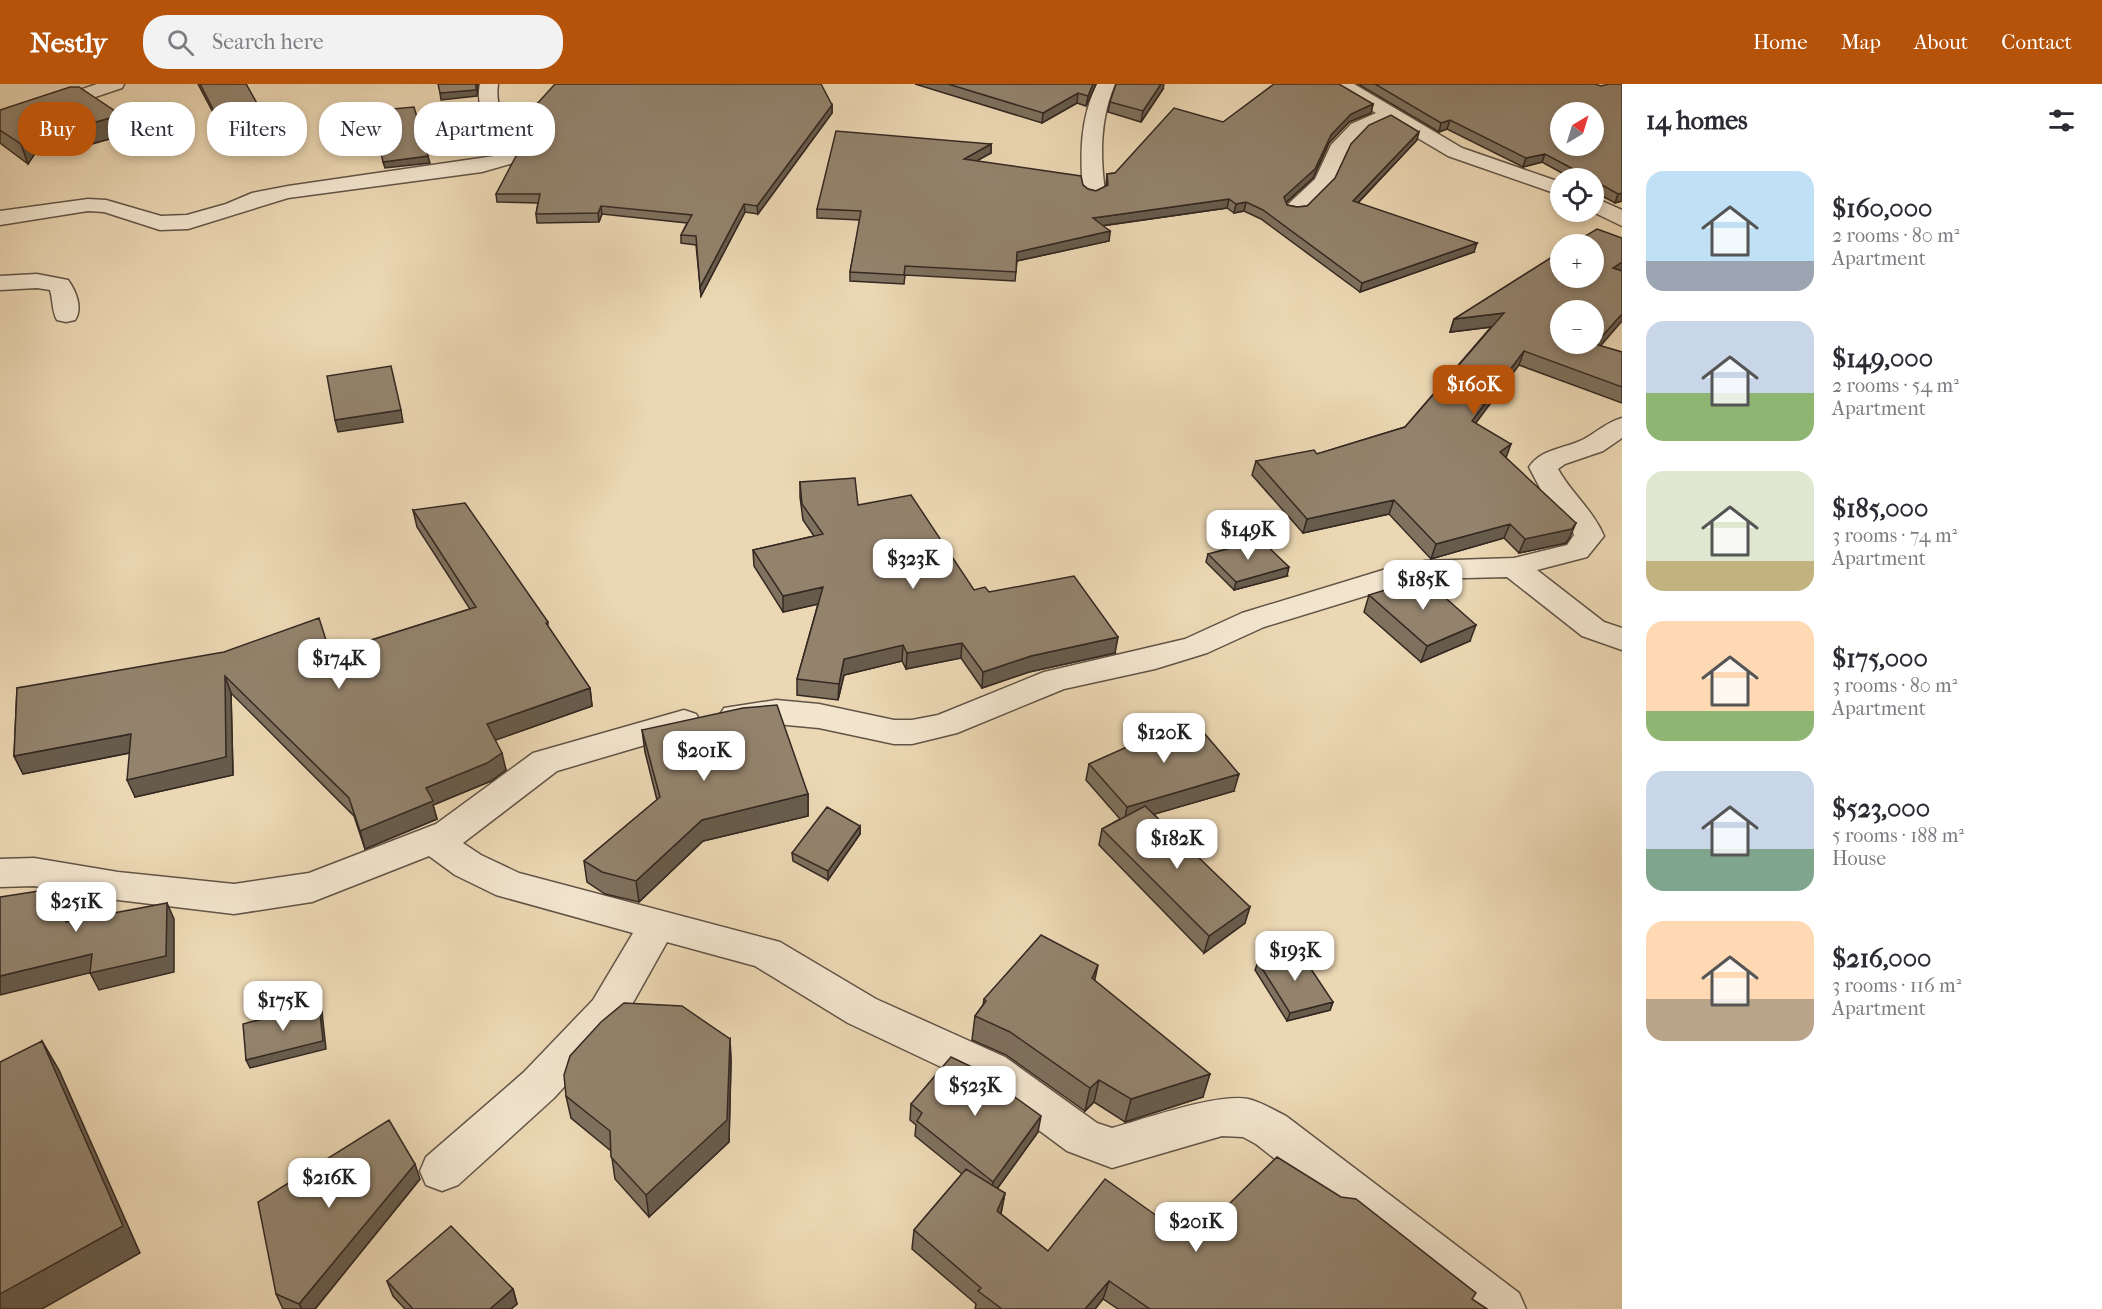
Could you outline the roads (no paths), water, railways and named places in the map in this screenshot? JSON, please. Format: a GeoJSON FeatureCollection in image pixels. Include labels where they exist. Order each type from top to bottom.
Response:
{"type":"FeatureCollection","features":[{"type":"Feature","properties":{"kind":"street"},"geometry":{"type":"LineString","coordinates":[[0,123],[115,84]]}},
{"type":"Feature","properties":{"kind":"street"},"geometry":{"type":"LineString","coordinates":[[0,218],[88,205],[106,206],[160,223],[188,222],[234,209],[260,198],[288,192],[482,166],[515,157],[517,156],[497,151],[495,143],[504,129],[501,121],[492,115],[488,102],[489,84]]}},
{"type":"Feature","properties":{"kind":"street"},"geometry":{"type":"LineString","coordinates":[[1094,192],[1089,153],[1096,110],[1107,84]]}},
{"type":"Feature","properties":{"kind":"street"},"geometry":{"type":"LineString","coordinates":[[1341,84],[1455,152],[1550,185]]}},
{"type":"Feature","properties":{"kind":"street"},"geometry":{"type":"LineString","coordinates":[[1295,208],[1324,182],[1338,149],[1358,128],[1389,114]]}},
{"type":"Feature","properties":{"kind":"street"},"geometry":{"type":"LineString","coordinates":[[1604,209],[1622,219]]}},
{"type":"Feature","properties":{"kind":"street"},"geometry":{"type":"LineString","coordinates":[[0,283],[37,281],[60,285],[66,302],[66,315]]}},
{"type":"Feature","properties":{"kind":"street"},"geometry":{"type":"LineString","coordinates":[[0,873],[34,872],[118,886],[234,899],[312,887],[449,834],[545,762],[683,722],[776,712],[819,716],[894,732],[912,732],[945,725],[1056,680],[1155,658],[1196,646],[1253,620],[1394,577],[1425,570],[1514,567],[1577,551],[1590,536],[1584,523],[1555,490],[1543,467],[1555,458],[1593,445],[1622,426]]}},
{"type":"Feature","properties":{"kind":"street"},"geometry":{"type":"LineString","coordinates":[[1514,567],[1593,629],[1622,640]]}},
{"type":"Feature","properties":{"kind":"street"},"geometry":{"type":"LineString","coordinates":[[433,840],[468,865],[509,885],[766,953],[862,1011],[990,1070],[1082,1137],[1112,1148],[1222,1118],[1248,1118],[1271,1130],[1502,1309]]}},
{"type":"Feature","properties":{"kind":"street"},"geometry":{"type":"LineString","coordinates":[[442,1172],[539,1085],[607,1012],[633,970],[656,925]]}}]}
